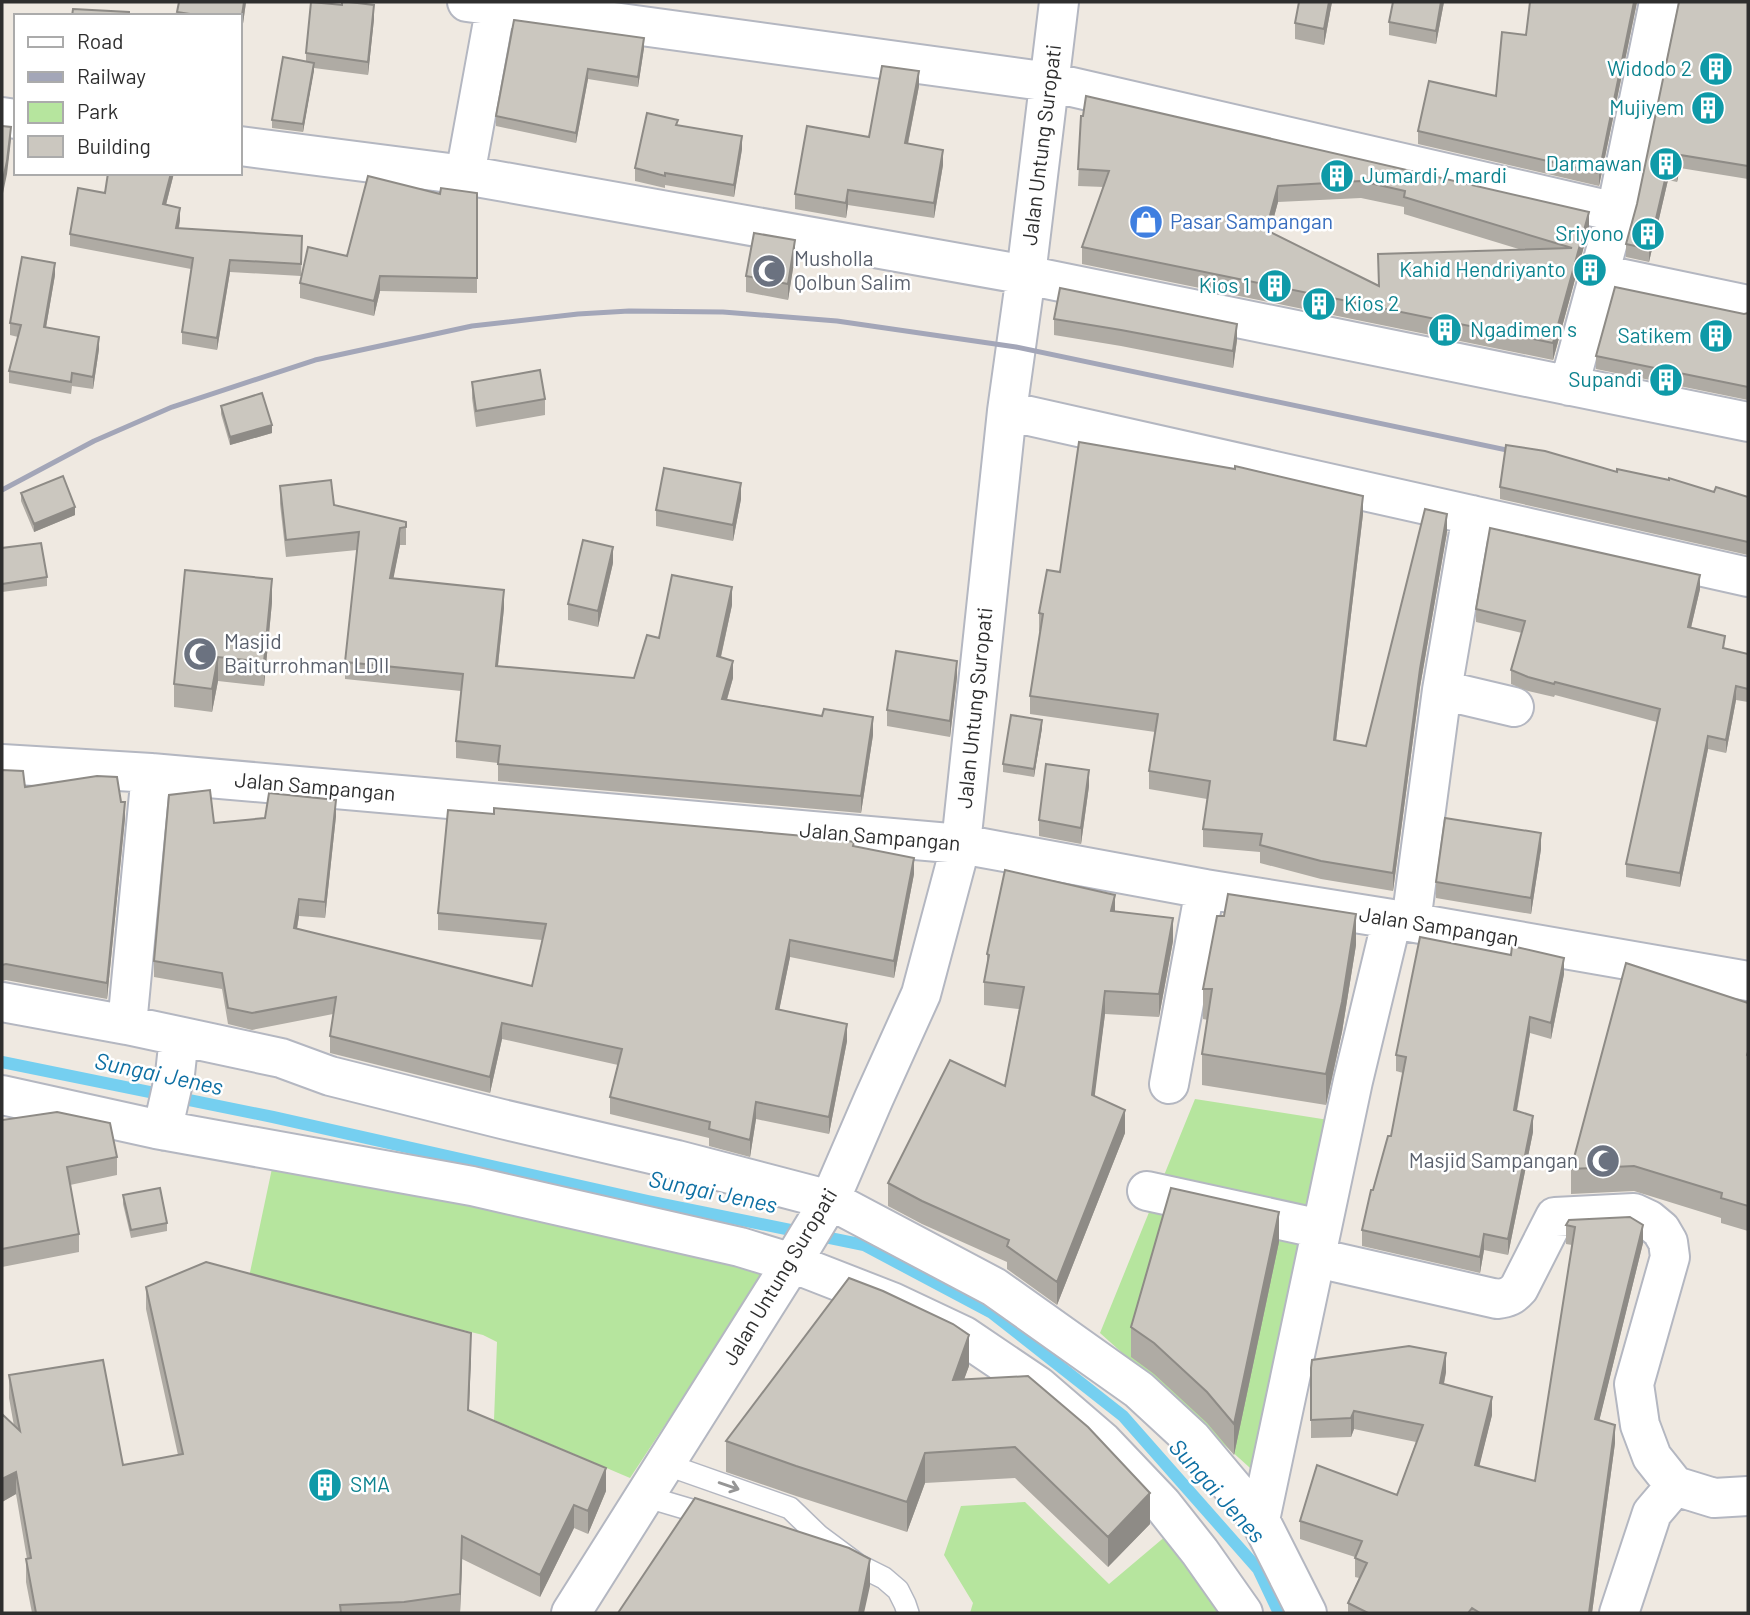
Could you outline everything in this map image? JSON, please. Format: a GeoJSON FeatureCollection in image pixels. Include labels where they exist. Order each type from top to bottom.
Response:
{"type":"FeatureCollection","features":[{"type":"Feature","properties":{"kind":"street"},"geometry":{"type":"LineString","coordinates":[[1569,386],[1616,212],[1659,2]]}},
{"type":"Feature","properties":{"kind":"street","name":"Jalan Untung Suropati"},"geometry":{"type":"LineString","coordinates":[[571,1613],[828,1203],[921,994],[961,844],[1007,411],[1050,82],[1051,3]]}},
{"type":"Feature","properties":{"kind":"street"},"geometry":{"type":"LineString","coordinates":[[465,175],[482,4],[1050,82],[1616,212]]}},
{"type":"Feature","properties":{"kind":"street"},"geometry":{"type":"LineString","coordinates":[[242,146],[465,175],[1026,275],[1748,422]]}},
{"type":"Feature","properties":{"kind":"street"},"geometry":{"type":"LineString","coordinates":[[1600,274],[1748,305]]}},
{"type":"Feature","properties":{"kind":"street"},"geometry":{"type":"LineString","coordinates":[[1007,411],[1748,577]]}},
{"type":"Feature","properties":{"kind":"street"},"geometry":{"type":"LineString","coordinates":[[1260,1520],[1353,1082],[1401,920],[1472,515]]}},
{"type":"Feature","properties":{"kind":"street"},"geometry":{"type":"LineString","coordinates":[[1442,690],[1514,707]]}},
{"type":"Feature","properties":{"kind":"street","name":"Jalan Sampangan"},"geometry":{"type":"LineString","coordinates":[[2,764],[151,773],[961,844],[1205,889],[1401,920],[1748,981]]}},
{"type":"Feature","properties":{"kind":"street"},"geometry":{"type":"LineString","coordinates":[[127,1025],[151,773]]}},
{"type":"Feature","properties":{"kind":"street"},"geometry":{"type":"LineString","coordinates":[[1169,1084],[1205,889]]}},
{"type":"Feature","properties":{"kind":"street"},"geometry":{"type":"LineString","coordinates":[[2,1002],[281,1058],[343,1079],[677,1160],[828,1203],[994,1287],[1139,1390],[1192,1439],[1260,1520],[1307,1613]]}},
{"type":"Feature","properties":{"kind":"street"},"geometry":{"type":"LineString","coordinates":[[166,1123],[179,1037]]}},
{"type":"Feature","properties":{"kind":"street"},"geometry":{"type":"LineString","coordinates":[[2,1095],[166,1123],[472,1186],[794,1259],[964,1336],[1038,1386],[1103,1442],[1162,1504],[1243,1613]]}},
{"type":"Feature","properties":{"kind":"street"},"geometry":{"type":"LineString","coordinates":[[1147,1191],[1497,1299],[1506,1298],[1519,1288],[1555,1217],[1634,1213],[1649,1220],[1661,1230],[1668,1242],[1670,1257],[1634,1384],[1640,1425],[1652,1457],[1675,1486],[1714,1498],[1748,1496]]}},
{"type":"Feature","properties":{"kind":"street"},"geometry":{"type":"LineString","coordinates":[[1619,1613],[1652,1513],[1675,1486]]}},
{"type":"Feature","properties":{"kind":"lane"},"geometry":{"type":"LineString","coordinates":[[665,1464],[790,1508],[819,1536],[898,1590],[908,1613]]}},
{"type":"Feature","properties":{"kind":"lane"},"geometry":{"type":"LineString","coordinates":[[644,1496],[732,1523]]}},
{"type":"Feature","properties":{"kind":"lane"},"geometry":{"type":"LineString","coordinates":[[795,1538],[819,1536]]}},
{"type":"Feature","properties":{"kind":"green space"},"geometry":{"type":"Polygon","coordinates":[[[1195,1099],[1354,1124],[1259,1476],[1100,1333],[1195,1099]]]}},
{"type":"Feature","properties":{"kind":"green space"},"geometry":{"type":"Polygon","coordinates":[[[274,1159],[765,1273],[630,1478],[494,1420],[497,1342],[483,1335],[249,1277],[274,1159]]]}},
{"type":"Feature","properties":{"kind":"green space"},"geometry":{"type":"Polygon","coordinates":[[[1025,1502],[1109,1584],[1167,1535],[1218,1613],[970,1613],[973,1603],[944,1555],[961,1506],[1025,1502]]]}},
{"type":"Feature","properties":{"kind":"building"},"geometry":{"type":"Polygon","coordinates":[[[179,2],[244,2],[242,15],[177,12],[179,2]]]}},
{"type":"Feature","properties":{"kind":"building"},"geometry":{"type":"Polygon","coordinates":[[[311,2],[374,5],[368,62],[306,53],[311,2]]]}},
{"type":"Feature","properties":{"kind":"building"},"geometry":{"type":"Polygon","coordinates":[[[1299,2],[1329,2],[1324,29],[1295,23],[1299,2]]]}},
{"type":"Feature","properties":{"kind":"building"},"geometry":{"type":"Polygon","coordinates":[[[1393,2],[1441,2],[1436,31],[1389,22],[1393,2]]]}},
{"type":"Feature","properties":{"kind":"building"},"geometry":{"type":"Polygon","coordinates":[[[1530,2],[1634,2],[1599,173],[1418,131],[1429,81],[1496,96],[1502,32],[1526,35],[1530,2]]]}},
{"type":"Feature","properties":{"kind":"building"},"geometry":{"type":"Polygon","coordinates":[[[1679,2],[1748,2],[1748,166],[1680,155],[1677,169],[1668,167],[1649,249],[1626,244],[1637,204],[1679,2]]]}},
{"type":"Feature","properties":{"kind":"building"},"geometry":{"type":"Polygon","coordinates":[[[73,9],[129,12],[129,14],[72,14],[73,9]]]}},
{"type":"Feature","properties":{"kind":"building"},"geometry":{"type":"Polygon","coordinates":[[[514,20],[644,38],[638,77],[588,69],[576,133],[496,116],[514,20]]]}},
{"type":"Feature","properties":{"kind":"building"},"geometry":{"type":"Polygon","coordinates":[[[283,57],[314,63],[303,124],[272,120],[283,57]]]}},
{"type":"Feature","properties":{"kind":"building"},"geometry":{"type":"Polygon","coordinates":[[[882,66],[919,71],[905,143],[943,150],[934,203],[848,190],[846,203],[795,194],[807,126],[869,137],[882,66]]]}},
{"type":"Feature","properties":{"kind":"building"},"geometry":{"type":"Polygon","coordinates":[[[1086,96],[1589,212],[1553,343],[1082,247],[1109,171],[1078,169],[1086,96]],[[1361,181],[1278,186],[1266,230],[1379,286],[1378,254],[1572,248],[1404,197],[1405,191],[1361,181]]]}},
{"type":"Feature","properties":{"kind":"building"},"geometry":{"type":"Polygon","coordinates":[[[647,113],[678,120],[676,125],[742,136],[734,185],[665,173],[665,176],[635,168],[647,113]]]}},
{"type":"Feature","properties":{"kind":"building"},"geometry":{"type":"Polygon","coordinates":[[[2,126],[11,127],[2,184],[2,126]]]}},
{"type":"Feature","properties":{"kind":"building"},"geometry":{"type":"Polygon","coordinates":[[[108,175],[170,175],[163,204],[180,208],[176,228],[302,236],[301,264],[230,260],[217,338],[182,332],[193,258],[70,234],[78,188],[105,193],[108,175]]]}},
{"type":"Feature","properties":{"kind":"building"},"geometry":{"type":"Polygon","coordinates":[[[368,176],[440,194],[441,188],[477,193],[477,278],[380,276],[374,301],[300,283],[308,247],[347,256],[368,176]]]}},
{"type":"Feature","properties":{"kind":"building"},"geometry":{"type":"Polygon","coordinates":[[[754,233],[795,240],[788,284],[746,276],[754,233]]]}},
{"type":"Feature","properties":{"kind":"building"},"geometry":{"type":"Polygon","coordinates":[[[22,257],[55,263],[44,327],[99,337],[93,377],[72,373],[71,382],[9,371],[21,325],[10,323],[22,257]]]}},
{"type":"Feature","properties":{"kind":"building"},"geometry":{"type":"Polygon","coordinates":[[[1615,287],[1748,313],[1748,387],[1596,356],[1615,287]]]}},
{"type":"Feature","properties":{"kind":"building"},"geometry":{"type":"Polygon","coordinates":[[[1060,288],[1237,324],[1233,351],[1054,319],[1060,288]]]}},
{"type":"Feature","properties":{"kind":"building"},"geometry":{"type":"Polygon","coordinates":[[[540,370],[545,399],[476,411],[472,382],[540,370]]]}},
{"type":"Feature","properties":{"kind":"building"},"geometry":{"type":"Polygon","coordinates":[[[262,393],[272,425],[230,437],[221,406],[262,393]]]}},
{"type":"Feature","properties":{"kind":"building"},"geometry":{"type":"Polygon","coordinates":[[[1079,442],[1235,469],[1235,466],[1363,496],[1334,740],[1366,746],[1425,509],[1447,514],[1420,669],[1393,873],[1321,861],[1260,845],[1262,834],[1203,829],[1210,781],[1149,771],[1158,714],[1030,696],[1043,614],[1039,613],[1047,570],[1060,572],[1079,442]]]}},
{"type":"Feature","properties":{"kind":"building"},"geometry":{"type":"Polygon","coordinates":[[[1506,445],[1545,451],[1617,472],[1617,469],[1669,478],[1714,492],[1716,487],[1748,497],[1748,542],[1500,487],[1506,445]]]}},
{"type":"Feature","properties":{"kind":"building"},"geometry":{"type":"Polygon","coordinates":[[[664,468],[741,483],[733,525],[656,510],[664,468]]]}},
{"type":"Feature","properties":{"kind":"building"},"geometry":{"type":"Polygon","coordinates":[[[63,476],[75,507],[34,524],[21,493],[63,476]]]}},
{"type":"Feature","properties":{"kind":"building"},"geometry":{"type":"Polygon","coordinates":[[[331,480],[334,505],[406,522],[406,527],[400,528],[390,578],[504,590],[496,666],[634,678],[647,635],[659,638],[672,575],[732,587],[717,656],[733,661],[722,699],[822,716],[824,709],[873,717],[861,796],[498,764],[500,746],[456,741],[463,674],[345,662],[359,532],[286,540],[280,486],[331,480]]]}},
{"type":"Feature","properties":{"kind":"building"},"geometry":{"type":"Polygon","coordinates":[[[1490,528],[1700,575],[1688,627],[1725,636],[1723,648],[1748,654],[1748,689],[1736,686],[1726,740],[1708,736],[1680,873],[1626,864],[1660,709],[1555,682],[1554,684],[1511,670],[1525,621],[1476,609],[1490,528]]]}},
{"type":"Feature","properties":{"kind":"building"},"geometry":{"type":"Polygon","coordinates":[[[583,540],[613,547],[598,611],[568,604],[583,540]]]}},
{"type":"Feature","properties":{"kind":"building"},"geometry":{"type":"Polygon","coordinates":[[[41,543],[47,577],[2,584],[2,548],[41,543]]]}},
{"type":"Feature","properties":{"kind":"building"},"geometry":{"type":"Polygon","coordinates":[[[185,570],[272,579],[264,662],[218,657],[212,689],[174,684],[185,570]]]}},
{"type":"Feature","properties":{"kind":"building"},"geometry":{"type":"Polygon","coordinates":[[[896,651],[957,661],[950,721],[887,710],[896,651]]]}},
{"type":"Feature","properties":{"kind":"building"},"geometry":{"type":"Polygon","coordinates":[[[1011,715],[1042,720],[1034,769],[1003,764],[1011,715]]]}},
{"type":"Feature","properties":{"kind":"building"},"geometry":{"type":"Polygon","coordinates":[[[1046,764],[1089,770],[1081,828],[1039,820],[1046,764]]]}},
{"type":"Feature","properties":{"kind":"building"},"geometry":{"type":"Polygon","coordinates":[[[2,770],[23,771],[25,787],[97,776],[117,777],[121,802],[125,802],[107,983],[2,965],[2,770]]]}},
{"type":"Feature","properties":{"kind":"building"},"geometry":{"type":"Polygon","coordinates":[[[210,790],[214,823],[265,818],[269,793],[336,800],[325,902],[299,899],[294,928],[532,986],[546,924],[438,913],[448,810],[494,814],[494,808],[838,839],[854,842],[853,846],[914,858],[894,961],[790,940],[776,1009],[847,1024],[829,1117],[756,1102],[750,1140],[709,1129],[710,1122],[610,1097],[622,1049],[502,1023],[490,1077],[330,1036],[336,997],[252,1013],[228,1008],[222,973],[154,961],[169,795],[210,790]]]}},
{"type":"Feature","properties":{"kind":"building"},"geometry":{"type":"Polygon","coordinates":[[[1445,818],[1541,833],[1531,898],[1436,882],[1445,818]]]}},
{"type":"Feature","properties":{"kind":"building"},"geometry":{"type":"Polygon","coordinates":[[[1005,870],[1115,895],[1111,911],[1173,918],[1159,994],[1105,991],[1092,1095],[1125,1110],[1057,1282],[1007,1246],[1009,1240],[888,1183],[950,1060],[1005,1086],[1024,987],[984,982],[987,954],[1005,870]]]}},
{"type":"Feature","properties":{"kind":"building"},"geometry":{"type":"Polygon","coordinates":[[[1228,894],[1356,914],[1342,1002],[1326,1074],[1202,1054],[1212,989],[1203,989],[1217,916],[1224,916],[1228,894]]]}},
{"type":"Feature","properties":{"kind":"building"},"geometry":{"type":"Polygon","coordinates":[[[1420,937],[1511,955],[1512,946],[1564,958],[1551,1023],[1530,1017],[1514,1110],[1533,1116],[1508,1239],[1484,1234],[1480,1257],[1362,1230],[1371,1190],[1388,1136],[1391,1136],[1406,1057],[1396,1055],[1420,937]]]}},
{"type":"Feature","properties":{"kind":"building"},"geometry":{"type":"Polygon","coordinates":[[[1626,963],[1748,1003],[1748,1206],[1721,1198],[1722,1193],[1634,1166],[1571,1169],[1626,963]]]}},
{"type":"Feature","properties":{"kind":"building"},"geometry":{"type":"Polygon","coordinates":[[[57,1112],[110,1123],[117,1157],[67,1167],[79,1234],[2,1249],[2,1120],[57,1112]]]}},
{"type":"Feature","properties":{"kind":"building"},"geometry":{"type":"Polygon","coordinates":[[[160,1188],[167,1223],[131,1230],[123,1195],[160,1188]]]}},
{"type":"Feature","properties":{"kind":"building"},"geometry":{"type":"Polygon","coordinates":[[[1171,1188],[1279,1212],[1234,1424],[1207,1392],[1154,1343],[1131,1327],[1171,1188]]]}},
{"type":"Feature","properties":{"kind":"building"},"geometry":{"type":"Polygon","coordinates":[[[1630,1217],[1643,1225],[1595,1419],[1615,1425],[1589,1613],[1480,1613],[1472,1608],[1468,1613],[1368,1613],[1348,1603],[1367,1563],[1355,1558],[1362,1541],[1300,1521],[1317,1465],[1397,1495],[1423,1425],[1354,1411],[1351,1418],[1311,1420],[1312,1360],[1409,1346],[1446,1353],[1440,1383],[1492,1397],[1475,1465],[1535,1481],[1575,1227],[1566,1225],[1569,1220],[1630,1217]]]}},
{"type":"Feature","properties":{"kind":"building"},"geometry":{"type":"Polygon","coordinates":[[[206,1262],[471,1333],[468,1410],[606,1468],[588,1511],[574,1505],[540,1575],[462,1536],[460,1594],[404,1602],[340,1605],[341,1613],[36,1613],[26,1559],[31,1558],[16,1472],[2,1479],[2,1414],[20,1431],[9,1375],[103,1360],[123,1465],[183,1454],[146,1287],[206,1262]]]}},
{"type":"Feature","properties":{"kind":"building"},"geometry":{"type":"Polygon","coordinates":[[[849,1278],[953,1324],[969,1335],[953,1380],[1028,1376],[1088,1427],[1150,1493],[1108,1537],[1015,1447],[925,1453],[907,1502],[726,1441],[849,1278]]]}},
{"type":"Feature","properties":{"kind":"building"},"geometry":{"type":"Polygon","coordinates":[[[695,1498],[849,1548],[870,1559],[859,1613],[618,1613],[695,1498]]]}},
{"type":"Feature","properties":{"kind":"waterway","name":"Sungai Jenes"},"geometry":{"type":"LineString","coordinates":[[2,1062],[273,1117],[648,1201],[864,1245],[992,1313],[1123,1416],[1258,1569],[1279,1613]]}},
{"type":"Feature","properties":{"kind":"railway"},"geometry":{"type":"LineString","coordinates":[[2,490],[94,441],[172,407],[315,360],[472,326],[629,311],[723,312],[837,321],[1016,347],[1526,454]]}},
{"type":"Feature","properties":{"kind":"place","name":"Widodo 2"},"geometry":{"type":"Point","coordinates":[1716,69]}},
{"type":"Feature","properties":{"kind":"place","name":"Mujiyem"},"geometry":{"type":"Point","coordinates":[1708,108]}},
{"type":"Feature","properties":{"kind":"place","name":"Darmawan"},"geometry":{"type":"Point","coordinates":[1666,164]}},
{"type":"Feature","properties":{"kind":"place","name":"Jumardi / mardi"},"geometry":{"type":"Point","coordinates":[1337,176]}},
{"type":"Feature","properties":{"kind":"place","name":"Pasar Sampangan"},"geometry":{"type":"Point","coordinates":[1146,222]}},
{"type":"Feature","properties":{"kind":"place","name":"Sriyono"},"geometry":{"type":"Point","coordinates":[1648,234]}},
{"type":"Feature","properties":{"kind":"place","name":"Kahid Hendriyanto"},"geometry":{"type":"Point","coordinates":[1590,270]}},
{"type":"Feature","properties":{"kind":"place","name":"Musholla Qolbun Salim"},"geometry":{"type":"Point","coordinates":[769,271]}},
{"type":"Feature","properties":{"kind":"place","name":"Kios 1"},"geometry":{"type":"Point","coordinates":[1275,286]}},
{"type":"Feature","properties":{"kind":"place","name":"Kios 2"},"geometry":{"type":"Point","coordinates":[1319,304]}},
{"type":"Feature","properties":{"kind":"place","name":"Ngadimen s"},"geometry":{"type":"Point","coordinates":[1445,330]}},
{"type":"Feature","properties":{"kind":"place","name":"Satikem"},"geometry":{"type":"Point","coordinates":[1716,336]}},
{"type":"Feature","properties":{"kind":"place","name":"Supandi"},"geometry":{"type":"Point","coordinates":[1666,380]}},
{"type":"Feature","properties":{"kind":"place","name":"Masjid Baiturrohman LDII"},"geometry":{"type":"Point","coordinates":[200,654]}},
{"type":"Feature","properties":{"kind":"place","name":"Masjid Sampangan"},"geometry":{"type":"Point","coordinates":[1603,1161]}},
{"type":"Feature","properties":{"kind":"place","name":"SMA"},"geometry":{"type":"Point","coordinates":[325,1485]}}]}
